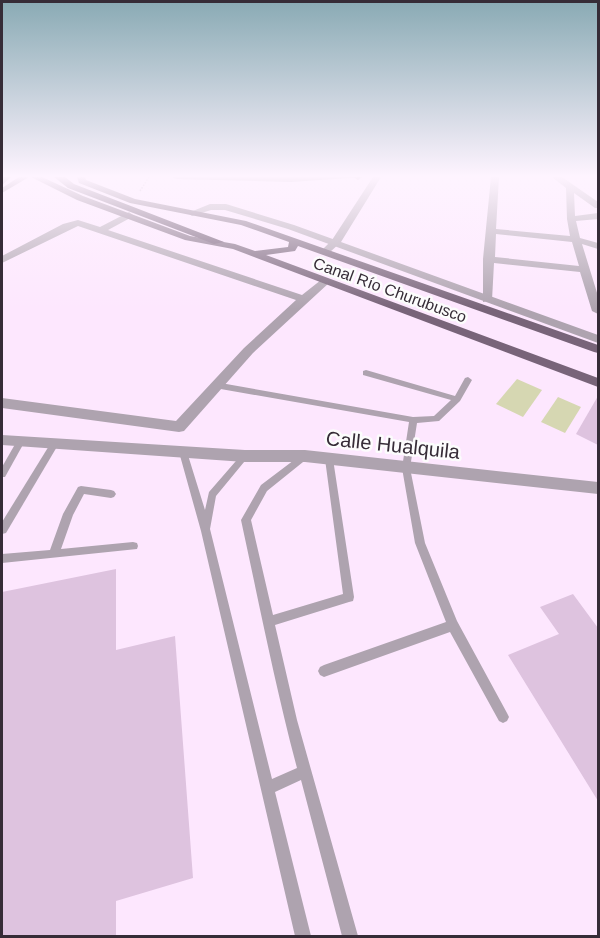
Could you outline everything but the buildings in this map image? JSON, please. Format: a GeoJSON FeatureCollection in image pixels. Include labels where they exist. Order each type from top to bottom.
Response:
{"type":"FeatureCollection","features":[{"type":"Feature","properties":{"kind":"highway"},"geometry":{"type":"LineString","coordinates":[[163,221],[218,242]]}},
{"type":"Feature","properties":{"kind":"main road","name":"Canal Río Churubusco"},"geometry":{"type":"LineString","coordinates":[[232,221],[326,251],[598,349]]}},
{"type":"Feature","properties":{"kind":"main road"},"geometry":{"type":"LineString","coordinates":[[235,248],[273,254],[292,249],[294,241]]}},
{"type":"Feature","properties":{"kind":"main road","name":"Canal Río Churubusco"},"geometry":{"type":"LineString","coordinates":[[218,242],[598,383]]}},
{"type":"Feature","properties":{"kind":"main road"},"geometry":{"type":"LineString","coordinates":[[311,276],[309,262],[326,251]]}},
{"type":"Feature","properties":{"kind":"street"},"geometry":{"type":"LineString","coordinates":[[103,229],[115,221]]}},
{"type":"Feature","properties":{"kind":"street","name":"Canal Río Churubusco"},"geometry":{"type":"LineString","coordinates":[[269,221],[336,242],[487,300],[598,339]]}},
{"type":"Feature","properties":{"kind":"street"},"geometry":{"type":"LineString","coordinates":[[326,251],[336,242],[349,221]]}},
{"type":"Feature","properties":{"kind":"street"},"geometry":{"type":"LineString","coordinates":[[487,300],[491,221]]}},
{"type":"Feature","properties":{"kind":"street"},"geometry":{"type":"LineString","coordinates":[[572,221],[598,311]]}},
{"type":"Feature","properties":{"kind":"street"},"geometry":{"type":"LineString","coordinates":[[2,260],[66,226],[78,223],[103,229],[303,299]]}},
{"type":"Feature","properties":{"kind":"street"},"geometry":{"type":"LineString","coordinates":[[490,231],[578,240],[598,246]]}},
{"type":"Feature","properties":{"kind":"street"},"geometry":{"type":"LineString","coordinates":[[488,259],[586,270]]}},
{"type":"Feature","properties":{"kind":"street"},"geometry":{"type":"LineString","coordinates":[[179,427],[215,385],[303,299],[326,282]]}},
{"type":"Feature","properties":{"kind":"street"},"geometry":{"type":"LineString","coordinates":[[2,403],[179,427]]}},
{"type":"Feature","properties":{"kind":"street"},"geometry":{"type":"LineString","coordinates":[[179,427],[188,443],[183,452]]}},
{"type":"Feature","properties":{"kind":"street","name":"Calle Hualquila"},"geometry":{"type":"LineString","coordinates":[[2,440],[245,456],[305,456],[598,488]]}},
{"type":"Feature","properties":{"kind":"lane"},"geometry":{"type":"LineString","coordinates":[[366,373],[457,399]]}},
{"type":"Feature","properties":{"kind":"lane"},"geometry":{"type":"LineString","coordinates":[[215,385],[413,420],[436,419],[457,399],[468,380]]}},
{"type":"Feature","properties":{"kind":"lane"},"geometry":{"type":"LineString","coordinates":[[413,420],[406,468],[420,543],[453,625],[503,717]]}},
{"type":"Feature","properties":{"kind":"lane"},"geometry":{"type":"LineString","coordinates":[[2,474],[21,441]]}},
{"type":"Feature","properties":{"kind":"lane"},"geometry":{"type":"LineString","coordinates":[[2,530],[55,443]]}},
{"type":"Feature","properties":{"kind":"lane"},"geometry":{"type":"LineString","coordinates":[[183,452],[206,531],[303,936]]}},
{"type":"Feature","properties":{"kind":"lane"},"geometry":{"type":"LineString","coordinates":[[206,531],[212,495],[245,456]]}},
{"type":"Feature","properties":{"kind":"lane"},"geometry":{"type":"LineString","coordinates":[[305,456],[264,488],[246,520],[268,622],[305,771],[350,936]]}},
{"type":"Feature","properties":{"kind":"lane"},"geometry":{"type":"LineString","coordinates":[[268,622],[349,597],[329,459]]}},
{"type":"Feature","properties":{"kind":"lane"},"geometry":{"type":"LineString","coordinates":[[54,554],[68,514],[81,490],[111,494]]}},
{"type":"Feature","properties":{"kind":"lane"},"geometry":{"type":"LineString","coordinates":[[2,559],[133,546]]}},
{"type":"Feature","properties":{"kind":"lane"},"geometry":{"type":"LineString","coordinates":[[324,671],[453,625]]}},
{"type":"Feature","properties":{"kind":"lane"},"geometry":{"type":"LineString","coordinates":[[268,788],[305,771]]}},
{"type":"Feature","properties":{"kind":"green space"},"geometry":{"type":"Polygon","coordinates":[[[517,379],[542,390],[523,417],[496,404],[517,379]]]}},
{"type":"Feature","properties":{"kind":"green space"},"geometry":{"type":"Polygon","coordinates":[[[558,397],[581,407],[565,433],[541,422],[558,397]]]}}]}
